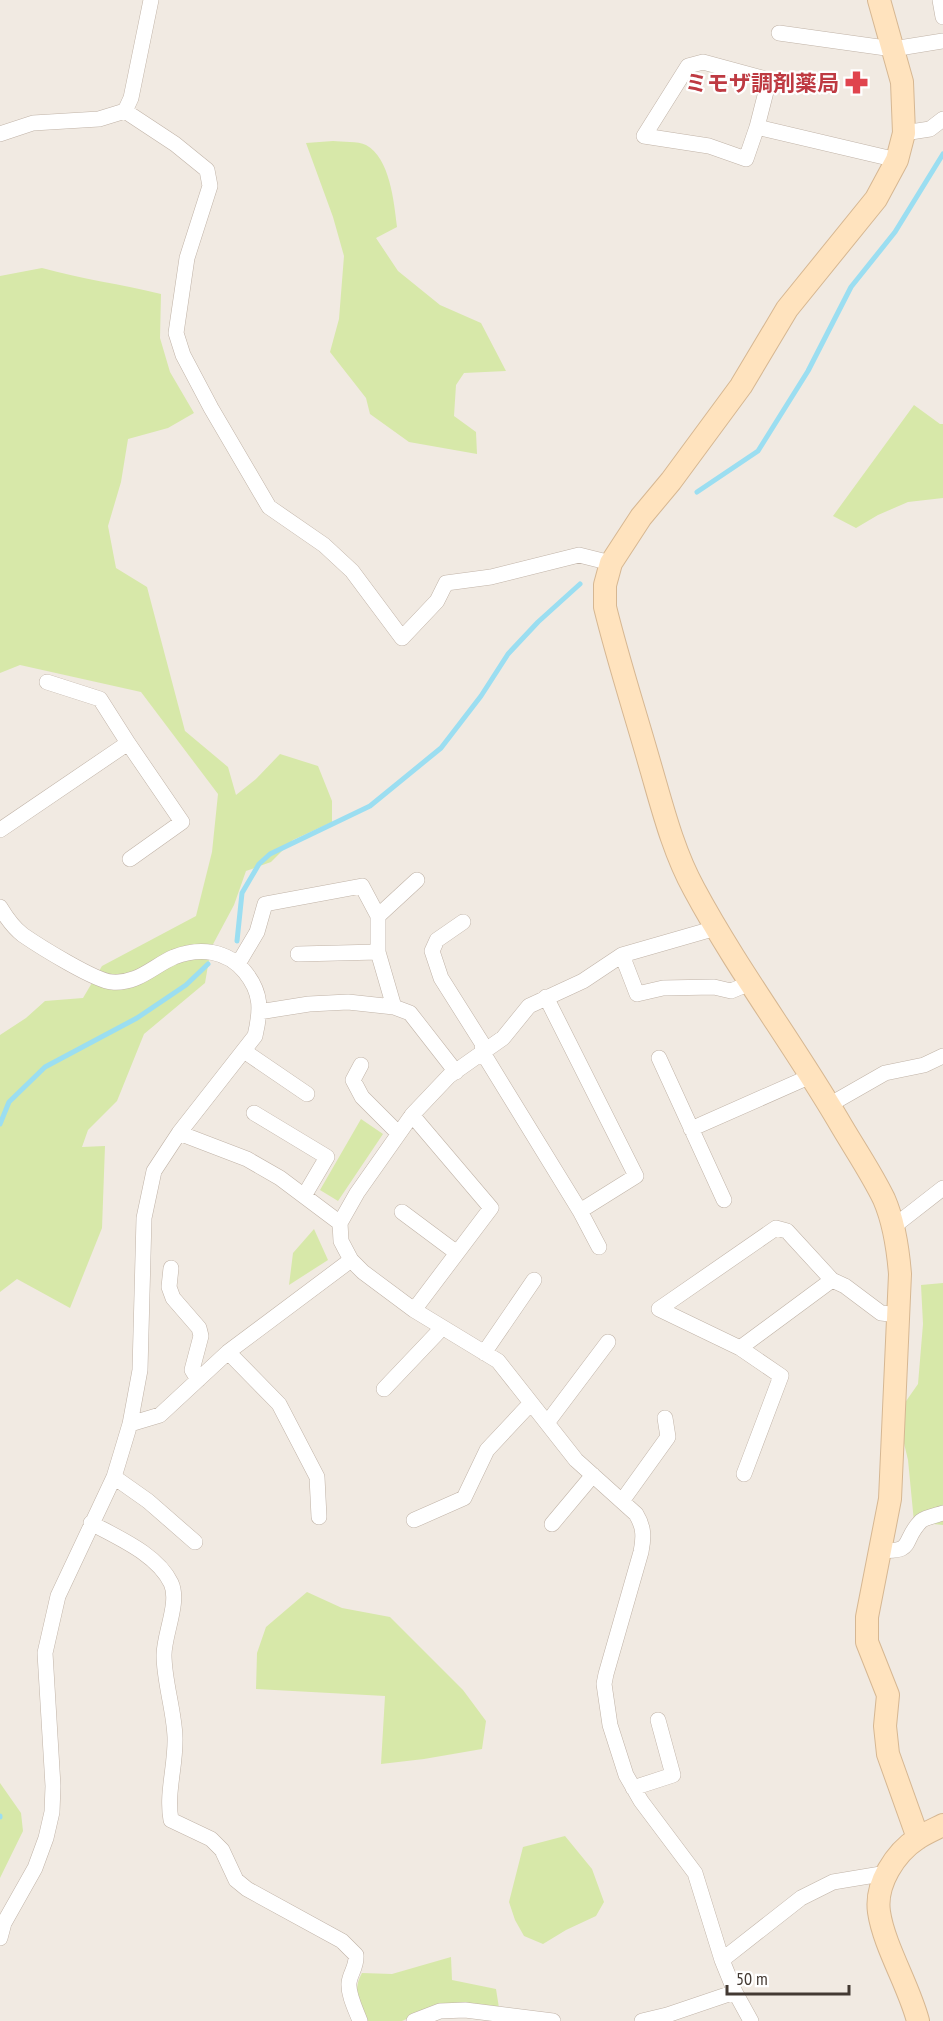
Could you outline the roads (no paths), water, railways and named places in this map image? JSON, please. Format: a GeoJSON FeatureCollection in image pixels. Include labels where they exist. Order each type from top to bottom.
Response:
{"type":"FeatureCollection","features":[{"type":"Feature","properties":{"kind":"street"},"geometry":{"type":"LineString","coordinates":[[0,134],[33,123],[99,119],[125,111],[131,98],[151,0]]}},
{"type":"Feature","properties":{"kind":"street"},"geometry":{"type":"LineString","coordinates":[[879,0],[902,82],[904,133],[897,160],[876,199],[788,309],[741,386],[671,481],[640,517],[610,563],[605,585],[605,607],[677,850],[693,887],[750,983],[829,1105],[884,1200],[893,1227],[899,1258],[899,1315],[890,1500],[867,1617],[867,1642],[888,1695],[885,1726],[888,1754],[918,1838]]}},
{"type":"Feature","properties":{"kind":"street"},"geometry":{"type":"LineString","coordinates":[[940,0],[943,17]]}},
{"type":"Feature","properties":{"kind":"street"},"geometry":{"type":"LineString","coordinates":[[779,33],[893,49],[943,41]]}},
{"type":"Feature","properties":{"kind":"street"},"geometry":{"type":"LineString","coordinates":[[703,62],[769,80],[757,127],[746,159],[709,146],[644,136],[688,66],[703,62]]}},
{"type":"Feature","properties":{"kind":"street"},"geometry":{"type":"LineString","coordinates":[[125,111],[175,144],[207,171],[210,186],[187,258],[176,333],[183,356],[269,507],[324,544],[352,571],[402,638],[437,602],[446,583],[491,577],[579,555],[610,563]]}},
{"type":"Feature","properties":{"kind":"street"},"geometry":{"type":"LineString","coordinates":[[904,133],[930,129],[943,119]]}},
{"type":"Feature","properties":{"kind":"street"},"geometry":{"type":"LineString","coordinates":[[757,127],[897,160]]}},
{"type":"Feature","properties":{"kind":"street"},"geometry":{"type":"LineString","coordinates":[[46,682],[99,699],[182,822],[130,859]]}},
{"type":"Feature","properties":{"kind":"street"},"geometry":{"type":"LineString","coordinates":[[0,830],[129,743]]}},
{"type":"Feature","properties":{"kind":"street"},"geometry":{"type":"LineString","coordinates":[[378,916],[417,880]]}},
{"type":"Feature","properties":{"kind":"street"},"geometry":{"type":"LineString","coordinates":[[238,964],[257,932],[265,904],[362,886],[378,916],[378,952],[394,1007]]}},
{"type":"Feature","properties":{"kind":"street"},"geometry":{"type":"LineString","coordinates":[[0,907],[8,920],[22,934],[89,974],[110,982],[126,982],[142,976],[174,957],[192,952],[215,951],[238,964],[254,983],[260,1000],[255,1036],[179,1133],[154,1171],[144,1218],[140,1370],[130,1424],[114,1477],[58,1596],[45,1653],[53,1786],[52,1812],[46,1838],[34,1868],[1,1927]]}},
{"type":"Feature","properties":{"kind":"street"},"geometry":{"type":"LineString","coordinates":[[463,922],[437,940],[432,951],[441,978],[482,1043],[483,1053],[580,1211],[599,1247]]}},
{"type":"Feature","properties":{"kind":"street"},"geometry":{"type":"LineString","coordinates":[[716,928],[622,955],[583,981],[529,1006],[503,1038],[456,1072],[412,1115],[357,1193],[340,1223],[341,1241],[351,1260],[363,1272],[414,1310],[498,1361],[576,1460],[636,1514],[642,1524],[644,1537],[604,1684],[613,1735],[626,1775],[633,1788],[695,1873],[722,1960],[735,1992],[751,2021]]}},
{"type":"Feature","properties":{"kind":"street"},"geometry":{"type":"LineString","coordinates":[[298,954],[378,952]]}},
{"type":"Feature","properties":{"kind":"street"},"geometry":{"type":"LineString","coordinates":[[622,955],[637,994],[663,988],[694,987],[714,987],[731,992],[750,983]]}},
{"type":"Feature","properties":{"kind":"street"},"geometry":{"type":"LineString","coordinates":[[546,997],[636,1176],[580,1211]]}},
{"type":"Feature","properties":{"kind":"street"},"geometry":{"type":"LineString","coordinates":[[259,1012],[309,1004],[348,1002],[394,1007],[410,1013],[456,1072]]}},
{"type":"Feature","properties":{"kind":"street"},"geometry":{"type":"LineString","coordinates":[[244,1051],[307,1094]]}},
{"type":"Feature","properties":{"kind":"street"},"geometry":{"type":"LineString","coordinates":[[829,1105],[885,1073],[924,1065],[943,1056]]}},
{"type":"Feature","properties":{"kind":"street"},"geometry":{"type":"LineString","coordinates":[[659,1058],[724,1200]]}},
{"type":"Feature","properties":{"kind":"street"},"geometry":{"type":"LineString","coordinates":[[361,1065],[353,1080],[362,1097],[398,1133]]}},
{"type":"Feature","properties":{"kind":"street"},"geometry":{"type":"LineString","coordinates":[[691,1129],[811,1076]]}},
{"type":"Feature","properties":{"kind":"street"},"geometry":{"type":"LineString","coordinates":[[254,1113],[327,1157],[304,1197]]}},
{"type":"Feature","properties":{"kind":"street"},"geometry":{"type":"LineString","coordinates":[[412,1115],[491,1208],[414,1310]]}},
{"type":"Feature","properties":{"kind":"street"},"geometry":{"type":"LineString","coordinates":[[179,1133],[247,1159],[280,1178],[340,1223]]}},
{"type":"Feature","properties":{"kind":"street"},"geometry":{"type":"LineString","coordinates":[[893,1227],[943,1188]]}},
{"type":"Feature","properties":{"kind":"street"},"geometry":{"type":"LineString","coordinates":[[402,1212],[457,1253]]}},
{"type":"Feature","properties":{"kind":"street"},"geometry":{"type":"LineString","coordinates":[[744,1474],[781,1376],[741,1348],[659,1309],[776,1228],[787,1230],[832,1280],[845,1286],[881,1313],[899,1315]]}},
{"type":"Feature","properties":{"kind":"street"},"geometry":{"type":"LineString","coordinates":[[130,1424],[160,1415],[228,1353],[351,1260]]}},
{"type":"Feature","properties":{"kind":"street"},"geometry":{"type":"LineString","coordinates":[[171,1268],[169,1287],[174,1298],[199,1328],[201,1336],[192,1370],[198,1380]]}},
{"type":"Feature","properties":{"kind":"street"},"geometry":{"type":"LineString","coordinates":[[484,1353],[534,1280]]}},
{"type":"Feature","properties":{"kind":"street"},"geometry":{"type":"LineString","coordinates":[[741,1348],[832,1280]]}},
{"type":"Feature","properties":{"kind":"street"},"geometry":{"type":"LineString","coordinates":[[384,1389],[442,1328]]}},
{"type":"Feature","properties":{"kind":"street"},"geometry":{"type":"LineString","coordinates":[[547,1423],[608,1342]]}},
{"type":"Feature","properties":{"kind":"street"},"geometry":{"type":"LineString","coordinates":[[228,1353],[279,1404],[317,1478],[320,1518]]}},
{"type":"Feature","properties":{"kind":"street"},"geometry":{"type":"LineString","coordinates":[[414,1520],[464,1498],[487,1450],[531,1403]]}},
{"type":"Feature","properties":{"kind":"street"},"geometry":{"type":"LineString","coordinates":[[622,1501],[668,1437],[665,1418]]}},
{"type":"Feature","properties":{"kind":"street"},"geometry":{"type":"LineString","coordinates":[[552,1524],[593,1475]]}},
{"type":"Feature","properties":{"kind":"street"},"geometry":{"type":"LineString","coordinates":[[114,1477],[148,1501],[195,1542]]}},
{"type":"Feature","properties":{"kind":"street"},"geometry":{"type":"LineString","coordinates":[[879,1550],[897,1551],[904,1547],[922,1520],[943,1513]]}},
{"type":"Feature","properties":{"kind":"street"},"geometry":{"type":"LineString","coordinates":[[92,1522],[149,1557],[171,1582],[174,1590],[174,1602],[165,1637],[164,1657],[175,1738],[170,1800],[171,1820],[211,1839],[222,1850],[236,1880],[247,1890],[342,1941],[356,1955],[356,1964],[349,1982],[360,2021]]}},
{"type":"Feature","properties":{"kind":"street"},"geometry":{"type":"LineString","coordinates":[[633,1788],[673,1775],[658,1720]]}},
{"type":"Feature","properties":{"kind":"street"},"geometry":{"type":"LineString","coordinates":[[918,2021],[912,1999],[887,1940],[879,1913],[879,1898],[887,1873],[898,1856],[918,1838],[943,1825]]}},
{"type":"Feature","properties":{"kind":"street"},"geometry":{"type":"LineString","coordinates":[[722,1960],[801,1898],[833,1882],[887,1873]]}},
{"type":"Feature","properties":{"kind":"street"},"geometry":{"type":"LineString","coordinates":[[642,2021],[735,1992]]}},
{"type":"Feature","properties":{"kind":"street"},"geometry":{"type":"LineString","coordinates":[[414,2021],[465,2010],[553,2021]]}},
{"type":"Feature","properties":{"kind":"waterway"},"geometry":{"type":"LineString","coordinates":[[697,492],[758,451],[808,371],[851,287],[895,232],[943,154]]}},
{"type":"Feature","properties":{"kind":"waterway"},"geometry":{"type":"LineString","coordinates":[[237,941],[242,893],[259,864],[270,854],[370,806],[441,748],[481,696],[508,654],[538,622],[580,584]]}},
{"type":"Feature","properties":{"kind":"waterway"},"geometry":{"type":"LineString","coordinates":[[0,1124],[9,1102],[45,1067],[137,1018],[186,985],[208,964]]}},
{"type":"Feature","properties":{"kind":"place","name":"ミモザ調剤薬局"},"geometry":{"type":"Point","coordinates":[857,83]}}]}
